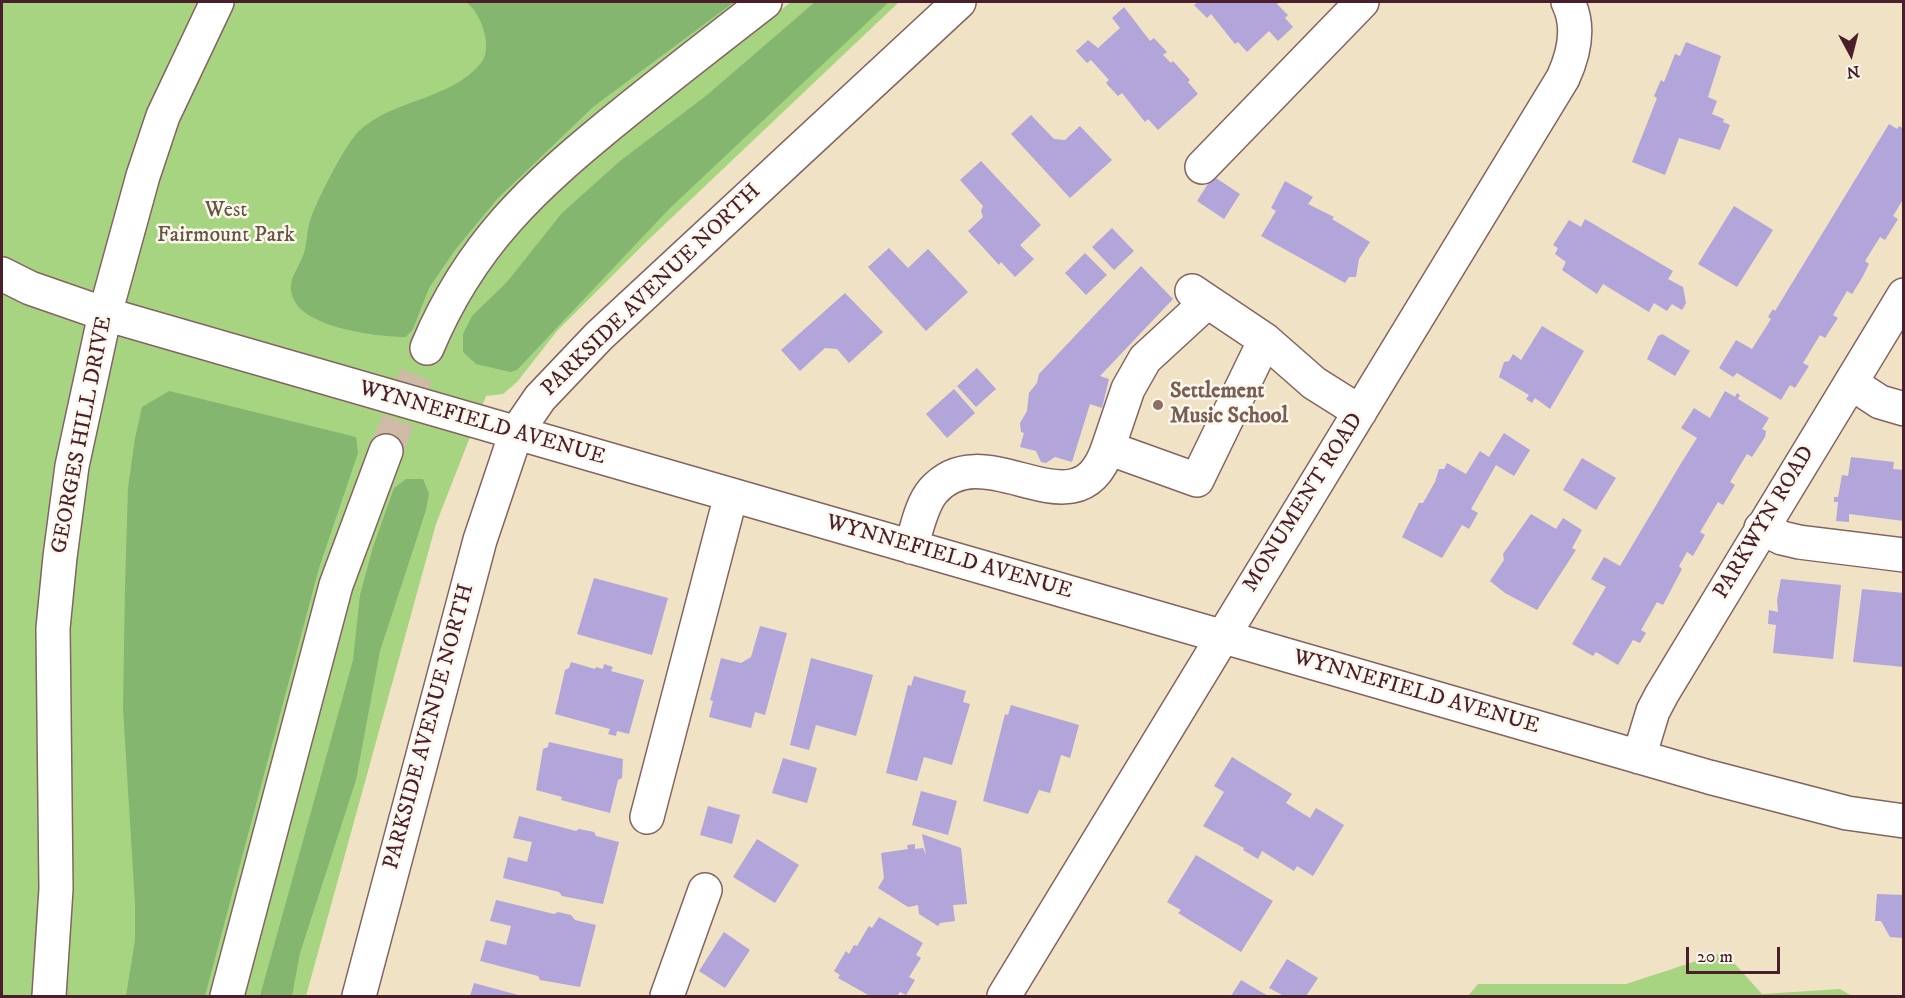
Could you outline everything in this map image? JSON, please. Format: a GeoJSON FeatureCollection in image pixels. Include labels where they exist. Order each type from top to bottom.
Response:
{"type":"FeatureCollection","features":[{"type":"Feature","properties":{"kind":"street","name":"GEORGES HILL DRIVE"},"geometry":{"type":"LineString","coordinates":[[49,996],[56,889],[53,628],[72,466],[105,314],[143,176],[163,116],[217,2]]}},
{"type":"Feature","properties":{"kind":"street"},"geometry":{"type":"LineString","coordinates":[[427,348],[454,290],[475,257],[522,201],[586,144],[765,2]]}},
{"type":"Feature","properties":{"kind":"street","name":"PARKSIDE AVENUE NORTH"},"geometry":{"type":"LineString","coordinates":[[359,996],[480,540],[516,433],[546,392],[599,336],[959,2]]}},
{"type":"Feature","properties":{"kind":"street"},"geometry":{"type":"LineString","coordinates":[[1202,167],[1362,2]]}},
{"type":"Feature","properties":{"kind":"street","name":"MONUMENT ROAD"},"geometry":{"type":"LineString","coordinates":[[1004,996],[1563,78],[1571,61],[1574,42],[1574,25],[1568,2]]}},
{"type":"Feature","properties":{"kind":"street","name":"WYNNEFIELD AVENUE"},"geometry":{"type":"LineString","coordinates":[[2,274],[30,288],[105,314],[466,420],[1639,757],[1847,813],[1904,821]]}},
{"type":"Feature","properties":{"kind":"street"},"geometry":{"type":"LineString","coordinates":[[911,547],[927,501],[943,482],[957,473],[974,470],[990,472],[1048,487],[1074,486],[1097,473],[1128,388],[1144,359],[1199,296],[1265,340],[1314,383],[1360,412]]}},
{"type":"Feature","properties":{"kind":"street","name":"PARKWYN ROAD"},"geometry":{"type":"LineString","coordinates":[[1639,757],[1653,711],[1662,694],[1904,296]]}},
{"type":"Feature","properties":{"kind":"street"},"geometry":{"type":"LineString","coordinates":[[1108,448],[1197,480],[1265,340]]}},
{"type":"Feature","properties":{"kind":"street"},"geometry":{"type":"LineString","coordinates":[[1851,383],[1880,402],[1904,409]]}},
{"type":"Feature","properties":{"kind":"street"},"geometry":{"type":"LineString","coordinates":[[227,996],[336,585],[386,451]]}},
{"type":"Feature","properties":{"kind":"street"},"geometry":{"type":"LineString","coordinates":[[647,817],[731,495]]}},
{"type":"Feature","properties":{"kind":"street"},"geometry":{"type":"LineString","coordinates":[[1761,528],[1782,538],[1799,542],[1904,555]]}},
{"type":"Feature","properties":{"kind":"street"},"geometry":{"type":"LineString","coordinates":[[667,996],[705,890]]}},
{"type":"Feature","properties":{"kind":"street"},"geometry":{"type":"LineString","coordinates":[[347,996],[380,916]]}},
{"type":"Feature","properties":{"kind":"green space","name":"West Fairmount Park"},"geometry":{"type":"Polygon","coordinates":[[[2,2],[747,2],[581,132],[519,189],[491,220],[458,264],[415,344],[439,352],[483,271],[527,215],[634,123],[791,2],[899,2],[645,243],[557,331],[517,382],[503,394],[486,396],[436,524],[306,996],[243,996],[325,676],[361,553],[399,455],[377,447],[337,540],[216,996],[2,996],[2,2]]]}},
{"type":"Feature","properties":{"kind":"green space"},"geometry":{"type":"Polygon","coordinates":[[[466,2],[734,2],[593,107],[497,199],[455,250],[429,288],[413,329],[406,337],[362,333],[313,318],[301,310],[294,300],[291,286],[303,256],[310,222],[319,198],[353,137],[359,131],[388,112],[454,85],[481,63],[486,48],[484,30],[476,13],[466,2]]]}},
{"type":"Feature","properties":{"kind":"green space"},"geometry":{"type":"Polygon","coordinates":[[[815,2],[889,2],[669,209],[517,370],[510,372],[476,364],[463,352],[463,334],[472,316],[507,282],[562,213],[620,161],[707,95],[815,2]]]}},
{"type":"Feature","properties":{"kind":"green space"},"geometry":{"type":"Polygon","coordinates":[[[169,391],[356,437],[358,453],[319,568],[205,996],[126,996],[135,940],[135,904],[123,708],[128,488],[142,407],[169,391]]]}},
{"type":"Feature","properties":{"kind":"green space"},"geometry":{"type":"Polygon","coordinates":[[[406,479],[423,479],[429,494],[426,510],[380,651],[356,780],[300,953],[292,996],[260,996],[353,660],[360,595],[373,547],[394,488],[406,479]]]}},
{"type":"Feature","properties":{"kind":"green space"},"geometry":{"type":"Polygon","coordinates":[[[1724,952],[1762,994],[1840,989],[1852,996],[1468,996],[1478,984],[1626,984],[1724,952]]]}},
{"type":"Feature","properties":{"kind":"building"},"geometry":{"type":"Polygon","coordinates":[[[1198,2],[1279,2],[1277,4],[1288,15],[1285,18],[1293,27],[1278,41],[1269,31],[1247,52],[1238,42],[1235,44],[1211,14],[1207,18],[1194,5],[1198,2]]]}},
{"type":"Feature","properties":{"kind":"building"},"geometry":{"type":"Polygon","coordinates":[[[1124,7],[1150,41],[1154,38],[1167,52],[1163,55],[1171,63],[1173,61],[1190,80],[1188,82],[1198,94],[1158,130],[1148,119],[1145,122],[1122,93],[1118,96],[1106,83],[1109,80],[1091,60],[1087,63],[1076,51],[1088,40],[1098,48],[1120,28],[1112,18],[1124,7]]]}},
{"type":"Feature","properties":{"kind":"building"},"geometry":{"type":"Polygon","coordinates":[[[1686,42],[1721,56],[1708,97],[1717,101],[1712,114],[1724,119],[1723,122],[1730,125],[1720,150],[1679,138],[1665,175],[1632,162],[1657,98],[1654,96],[1661,80],[1664,82],[1675,54],[1680,56],[1686,42]]]}},
{"type":"Feature","properties":{"kind":"building"},"geometry":{"type":"Polygon","coordinates":[[[1031,115],[1054,139],[1065,140],[1080,126],[1112,160],[1070,198],[1011,134],[1031,115]]]}},
{"type":"Feature","properties":{"kind":"building"},"geometry":{"type":"Polygon","coordinates":[[[1889,124],[1897,129],[1899,126],[1904,129],[1904,198],[1893,216],[1898,219],[1885,240],[1880,237],[1865,261],[1869,264],[1862,278],[1852,294],[1847,291],[1833,315],[1838,318],[1825,338],[1820,335],[1803,363],[1809,366],[1795,388],[1790,385],[1781,400],[1737,373],[1733,377],[1719,368],[1736,340],[1752,349],[1771,319],[1768,317],[1773,309],[1775,311],[1889,124]]]}},
{"type":"Feature","properties":{"kind":"building"},"geometry":{"type":"Polygon","coordinates":[[[981,161],[1041,225],[1020,245],[1034,259],[1015,277],[1001,262],[999,265],[968,231],[983,217],[981,211],[983,206],[960,180],[981,161]]]}},
{"type":"Feature","properties":{"kind":"building"},"geometry":{"type":"Polygon","coordinates":[[[1213,176],[1240,194],[1224,219],[1197,201],[1213,176]]]}},
{"type":"Feature","properties":{"kind":"building"},"geometry":{"type":"Polygon","coordinates":[[[1285,181],[1313,197],[1308,204],[1334,217],[1332,219],[1370,242],[1359,259],[1356,277],[1349,277],[1345,283],[1261,236],[1276,211],[1271,208],[1285,181]]]}},
{"type":"Feature","properties":{"kind":"building"},"geometry":{"type":"Polygon","coordinates":[[[1734,206],[1773,230],[1737,287],[1698,264],[1734,206]]]}},
{"type":"Feature","properties":{"kind":"building"},"geometry":{"type":"Polygon","coordinates":[[[1585,219],[1673,271],[1668,279],[1683,287],[1686,303],[1682,310],[1672,304],[1667,311],[1654,303],[1649,312],[1603,284],[1597,294],[1562,270],[1566,262],[1555,254],[1558,248],[1553,245],[1569,220],[1581,227],[1585,219]]]}},
{"type":"Feature","properties":{"kind":"building"},"geometry":{"type":"Polygon","coordinates":[[[1112,228],[1134,251],[1114,270],[1092,247],[1112,228]]]}},
{"type":"Feature","properties":{"kind":"building"},"geometry":{"type":"Polygon","coordinates":[[[889,248],[908,268],[928,249],[968,292],[926,331],[868,267],[889,248]]]}},
{"type":"Feature","properties":{"kind":"building"},"geometry":{"type":"Polygon","coordinates":[[[1085,253],[1107,275],[1086,295],[1065,273],[1085,253]]]}},
{"type":"Feature","properties":{"kind":"building"},"geometry":{"type":"Polygon","coordinates":[[[1141,266],[1173,299],[1100,376],[1109,379],[1102,408],[1090,404],[1072,462],[1055,457],[1046,463],[1041,462],[1036,451],[1020,447],[1024,433],[1021,432],[1020,423],[1027,411],[1029,393],[1037,383],[1039,374],[1141,266]]]}},
{"type":"Feature","properties":{"kind":"building"},"geometry":{"type":"Polygon","coordinates":[[[845,293],[883,332],[849,363],[837,349],[825,348],[800,371],[781,350],[845,293]]]}},
{"type":"Feature","properties":{"kind":"building"},"geometry":{"type":"Polygon","coordinates":[[[1542,326],[1584,351],[1550,409],[1535,398],[1532,403],[1526,399],[1529,395],[1499,377],[1504,362],[1509,361],[1513,354],[1521,360],[1542,326]]]}},
{"type":"Feature","properties":{"kind":"building"},"geometry":{"type":"Polygon","coordinates":[[[1662,334],[1690,351],[1675,376],[1647,359],[1658,336],[1662,334]]]}},
{"type":"Feature","properties":{"kind":"building"},"geometry":{"type":"Polygon","coordinates":[[[977,368],[996,389],[976,407],[957,386],[977,368]]]}},
{"type":"Feature","properties":{"kind":"building"},"geometry":{"type":"Polygon","coordinates":[[[954,389],[975,413],[947,438],[926,414],[954,389]]]}},
{"type":"Feature","properties":{"kind":"building"},"geometry":{"type":"Polygon","coordinates":[[[1725,391],[1735,397],[1737,393],[1740,395],[1738,399],[1769,418],[1762,429],[1766,431],[1765,437],[1752,457],[1747,454],[1739,467],[1730,482],[1735,485],[1723,505],[1718,502],[1700,532],[1705,535],[1693,556],[1687,552],[1679,566],[1682,569],[1663,605],[1657,602],[1641,630],[1646,633],[1640,643],[1633,640],[1618,665],[1596,652],[1593,656],[1572,644],[1606,587],[1591,579],[1604,557],[1620,566],[1697,438],[1681,428],[1694,408],[1710,418],[1725,391]]]}},
{"type":"Feature","properties":{"kind":"building"},"geometry":{"type":"Polygon","coordinates":[[[1504,433],[1530,450],[1514,476],[1496,465],[1471,509],[1478,513],[1469,529],[1462,525],[1442,558],[1402,537],[1419,503],[1423,503],[1435,482],[1439,469],[1444,469],[1447,463],[1466,474],[1480,451],[1489,457],[1504,433]]]}},
{"type":"Feature","properties":{"kind":"building"},"geometry":{"type":"Polygon","coordinates":[[[1851,457],[1894,462],[1893,469],[1904,470],[1904,521],[1849,514],[1849,522],[1836,521],[1838,502],[1834,502],[1834,497],[1838,497],[1842,475],[1848,476],[1851,457]]]}},
{"type":"Feature","properties":{"kind":"building"},"geometry":{"type":"Polygon","coordinates":[[[1582,458],[1616,478],[1596,510],[1563,490],[1582,458]]]}},
{"type":"Feature","properties":{"kind":"building"},"geometry":{"type":"Polygon","coordinates":[[[1531,514],[1556,529],[1563,518],[1582,530],[1572,548],[1576,550],[1537,610],[1505,593],[1490,581],[1504,560],[1503,554],[1531,514]]]}},
{"type":"Feature","properties":{"kind":"building"},"geometry":{"type":"Polygon","coordinates":[[[594,578],[668,598],[652,655],[577,634],[594,578]]]}},
{"type":"Feature","properties":{"kind":"building"},"geometry":{"type":"Polygon","coordinates":[[[1781,579],[1841,585],[1833,659],[1773,653],[1776,625],[1768,624],[1769,610],[1778,612],[1777,600],[1781,579]]]}},
{"type":"Feature","properties":{"kind":"building"},"geometry":{"type":"Polygon","coordinates":[[[1862,589],[1904,593],[1904,667],[1853,662],[1862,589]]]}},
{"type":"Feature","properties":{"kind":"building"},"geometry":{"type":"Polygon","coordinates":[[[760,626],[787,633],[765,715],[755,712],[751,728],[709,717],[713,701],[710,700],[721,658],[741,663],[751,657],[760,626]]]}},
{"type":"Feature","properties":{"kind":"building"},"geometry":{"type":"Polygon","coordinates":[[[811,658],[873,675],[856,736],[816,725],[809,750],[790,745],[811,658]]]}},
{"type":"Feature","properties":{"kind":"building"},"geometry":{"type":"Polygon","coordinates":[[[571,662],[595,669],[596,667],[603,669],[604,664],[613,667],[611,671],[644,680],[629,734],[617,731],[616,736],[608,734],[610,729],[555,714],[565,670],[569,668],[571,662]]]}},
{"type":"Feature","properties":{"kind":"building"},"geometry":{"type":"Polygon","coordinates":[[[914,676],[966,691],[963,702],[970,704],[952,765],[924,757],[917,781],[886,773],[908,685],[911,686],[914,676]]]}},
{"type":"Feature","properties":{"kind":"building"},"geometry":{"type":"Polygon","coordinates":[[[1011,705],[1079,725],[1070,758],[1061,755],[1050,793],[1039,790],[1028,814],[983,801],[1005,714],[1008,715],[1011,705]]]}},
{"type":"Feature","properties":{"kind":"building"},"geometry":{"type":"Polygon","coordinates":[[[549,742],[623,759],[622,778],[618,780],[610,813],[561,800],[562,797],[536,790],[543,749],[548,747],[549,742]]]}},
{"type":"Feature","properties":{"kind":"building"},"geometry":{"type":"Polygon","coordinates":[[[1232,757],[1292,794],[1286,803],[1310,818],[1316,808],[1344,825],[1313,876],[1297,866],[1294,871],[1262,851],[1258,859],[1243,850],[1244,848],[1203,826],[1224,792],[1214,786],[1232,757]]]}},
{"type":"Feature","properties":{"kind":"building"},"geometry":{"type":"Polygon","coordinates":[[[783,758],[817,768],[807,803],[772,793],[783,758]]]}},
{"type":"Feature","properties":{"kind":"building"},"geometry":{"type":"Polygon","coordinates":[[[921,791],[957,801],[948,835],[912,825],[921,791]]]}},
{"type":"Feature","properties":{"kind":"building"},"geometry":{"type":"Polygon","coordinates":[[[708,806],[740,815],[732,844],[700,835],[708,806]]]}},
{"type":"Feature","properties":{"kind":"building"},"geometry":{"type":"Polygon","coordinates":[[[519,816],[576,831],[579,829],[594,832],[596,836],[619,842],[603,904],[562,896],[559,892],[503,878],[508,857],[527,862],[532,842],[513,838],[519,816]]]}},
{"type":"Feature","properties":{"kind":"building"},"geometry":{"type":"Polygon","coordinates":[[[922,834],[961,848],[967,904],[953,905],[955,921],[940,923],[938,926],[919,914],[918,905],[908,907],[878,888],[884,878],[881,853],[908,849],[907,845],[915,844],[915,849],[923,848],[926,855],[922,834]]]}},
{"type":"Feature","properties":{"kind":"building"},"geometry":{"type":"Polygon","coordinates":[[[757,839],[799,865],[775,903],[733,877],[757,839]]]}},
{"type":"Feature","properties":{"kind":"building"},"geometry":{"type":"Polygon","coordinates":[[[1196,855],[1273,901],[1241,952],[1178,913],[1181,910],[1167,902],[1196,855]]]}},
{"type":"Feature","properties":{"kind":"building"},"geometry":{"type":"Polygon","coordinates":[[[1877,894],[1904,895],[1904,938],[1890,937],[1881,921],[1875,921],[1877,894]]]}},
{"type":"Feature","properties":{"kind":"building"},"geometry":{"type":"Polygon","coordinates":[[[496,900],[554,914],[558,912],[571,915],[575,920],[596,925],[580,987],[540,980],[538,976],[480,961],[486,940],[506,945],[511,926],[490,921],[496,900]]]}},
{"type":"Feature","properties":{"kind":"building"},"geometry":{"type":"Polygon","coordinates":[[[879,917],[923,943],[916,955],[921,958],[909,977],[915,980],[906,995],[900,992],[897,996],[870,996],[838,978],[840,975],[834,971],[846,951],[849,954],[854,945],[857,946],[869,926],[872,928],[879,917]]]}},
{"type":"Feature","properties":{"kind":"building"},"geometry":{"type":"Polygon","coordinates":[[[724,932],[750,950],[725,988],[699,971],[724,932]]]}},
{"type":"Feature","properties":{"kind":"building"},"geometry":{"type":"Polygon","coordinates":[[[1287,959],[1318,978],[1306,996],[1284,996],[1269,988],[1287,959]]]}},
{"type":"Feature","properties":{"kind":"building"},"geometry":{"type":"Polygon","coordinates":[[[1241,980],[1268,996],[1231,996],[1241,980]]]}},
{"type":"Feature","properties":{"kind":"building"},"geometry":{"type":"Polygon","coordinates":[[[474,983],[522,996],[470,996],[474,983]]]}},
{"type":"Feature","properties":{"kind":"tunnel"},"geometry":{"type":"LineString","coordinates":[[386,451],[427,348]]}},
{"type":"Feature","properties":{"kind":"place","name":"Settlement Music School"},"geometry":{"type":"Point","coordinates":[1158,405]}}]}
